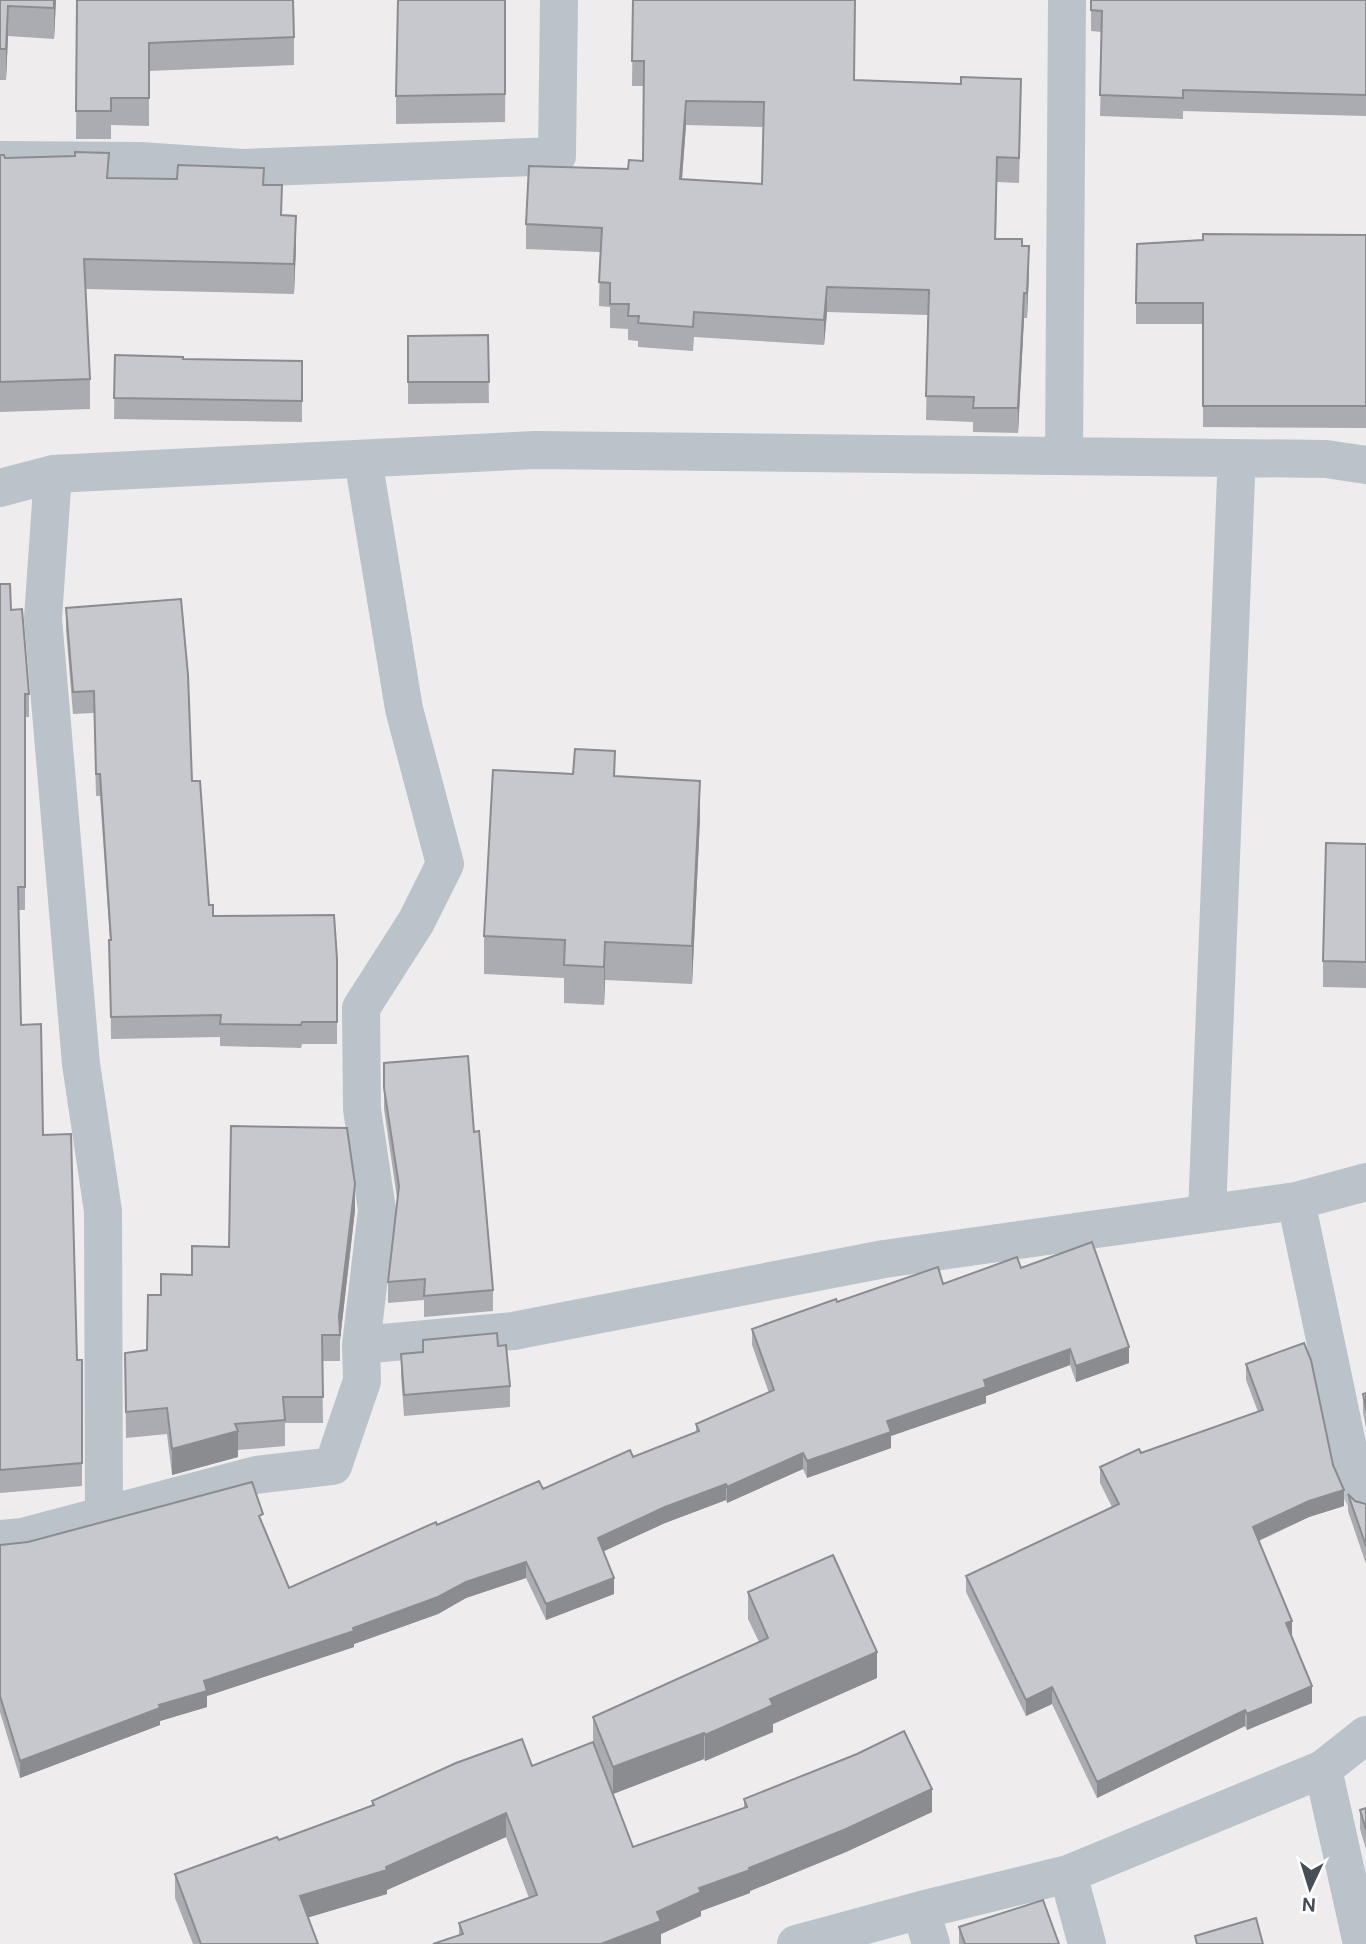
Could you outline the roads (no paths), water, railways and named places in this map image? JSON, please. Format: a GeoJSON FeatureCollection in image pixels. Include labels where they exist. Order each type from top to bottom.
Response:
{"type":"FeatureCollection","features":[{"type":"Feature","properties":{"kind":"street"},"geometry":{"type":"LineString","coordinates":[[0,160],[140,161],[243,168],[557,156],[559,0]]}},
{"type":"Feature","properties":{"kind":"street"},"geometry":{"type":"LineString","coordinates":[[1063,456],[1067,0]]}},
{"type":"Feature","properties":{"kind":"street"},"geometry":{"type":"LineString","coordinates":[[0,488],[53,474],[534,450],[1326,459],[1366,465]]}},
{"type":"Feature","properties":{"kind":"street"},"geometry":{"type":"LineString","coordinates":[[0,1539],[22,1537],[256,1475],[333,1466],[362,1381],[361,1345],[377,1210],[362,1109],[361,1008],[416,922],[445,864],[404,709],[363,459]]}},
{"type":"Feature","properties":{"kind":"street"},"geometry":{"type":"LineString","coordinates":[[53,474],[43,618],[81,1064],[103,1210],[104,1515]]}},
{"type":"Feature","properties":{"kind":"street"},"geometry":{"type":"LineString","coordinates":[[1207,1213],[1236,477]]}},
{"type":"Feature","properties":{"kind":"street"},"geometry":{"type":"LineString","coordinates":[[361,1345],[513,1331],[884,1259],[1296,1201],[1366,1181]]}},
{"type":"Feature","properties":{"kind":"street"},"geometry":{"type":"LineString","coordinates":[[1296,1201],[1354,1477],[1366,1500]]}},
{"type":"Feature","properties":{"kind":"street"},"geometry":{"type":"LineString","coordinates":[[796,1944],[926,1927],[1068,1874],[1323,1769],[1366,1735]]}},
{"type":"Feature","properties":{"kind":"street"},"geometry":{"type":"LineString","coordinates":[[1323,1769],[1362,1944]]}},
{"type":"Feature","properties":{"kind":"street"},"geometry":{"type":"LineString","coordinates":[[1068,1874],[1087,1944]]}}]}
